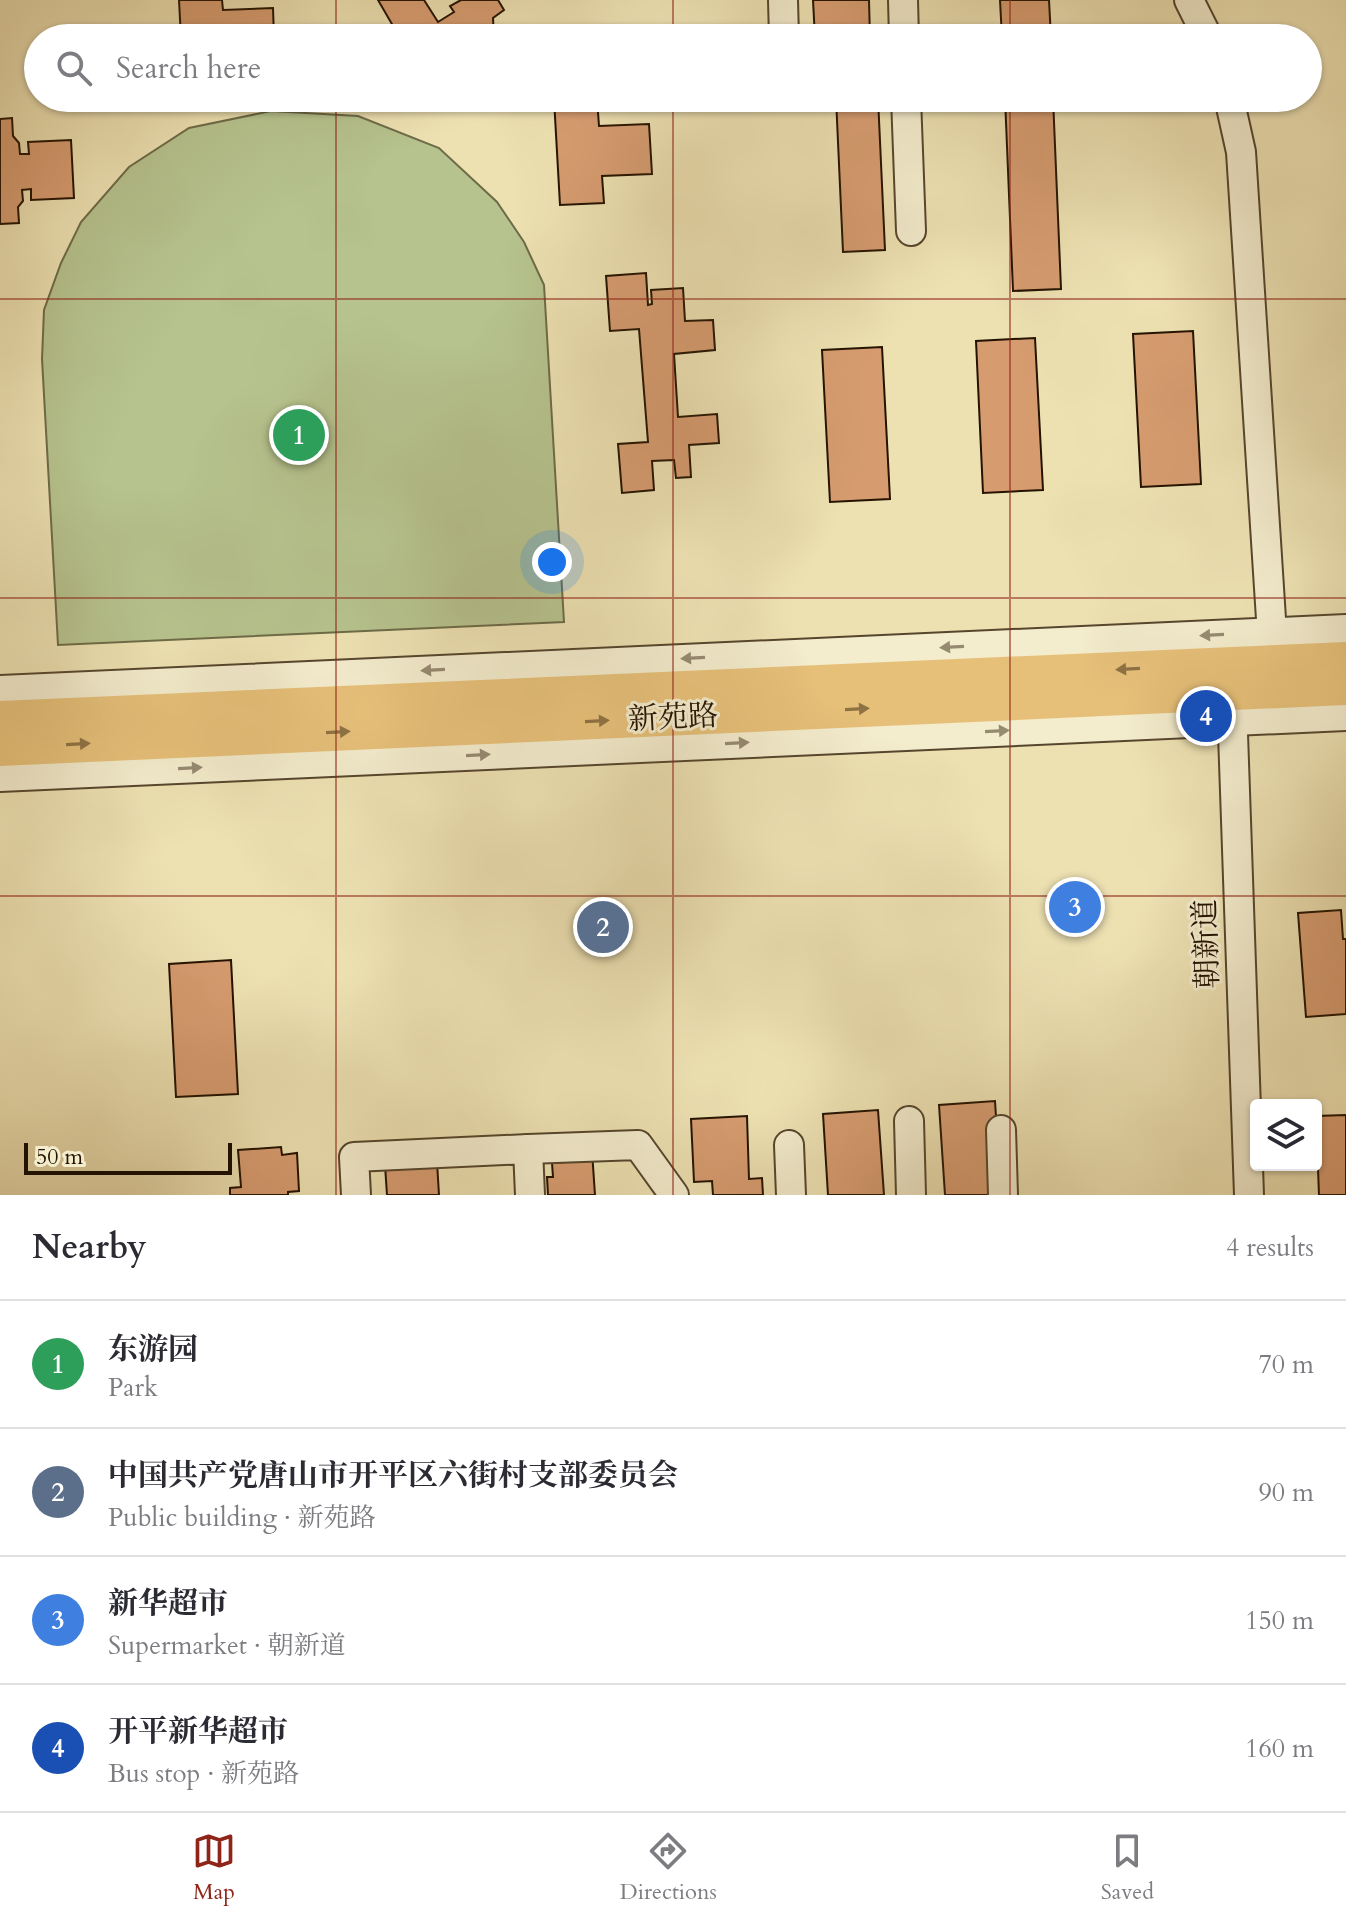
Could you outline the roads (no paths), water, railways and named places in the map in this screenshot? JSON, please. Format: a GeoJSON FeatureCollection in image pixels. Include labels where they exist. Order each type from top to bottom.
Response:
{"type":"FeatureCollection","features":[{"type":"Feature","properties":{"kind":"main road","name":"新苑路"},"geometry":{"type":"LineString","coordinates":[[0,719],[1273,648],[1346,660]]}},
{"type":"Feature","properties":{"kind":"main road","name":"新苑路"},"geometry":{"type":"LineString","coordinates":[[0,748],[1233,706],[1346,687]]}},
{"type":"Feature","properties":{"kind":"street"},"geometry":{"type":"LineString","coordinates":[[783,0],[784,24]]}},
{"type":"Feature","properties":{"kind":"street"},"geometry":{"type":"LineString","coordinates":[[903,0],[904,24]]}},
{"type":"Feature","properties":{"kind":"street"},"geometry":{"type":"LineString","coordinates":[[1189,0],[1201,24]]}},
{"type":"Feature","properties":{"kind":"street"},"geometry":{"type":"LineString","coordinates":[[907,112],[911,231]]}},
{"type":"Feature","properties":{"kind":"street"},"geometry":{"type":"LineString","coordinates":[[1232,112],[1241,152],[1273,648]]}},
{"type":"Feature","properties":{"kind":"street"},"geometry":{"type":"LineString","coordinates":[[0,690],[1273,648],[1346,629]]}},
{"type":"Feature","properties":{"kind":"street"},"geometry":{"type":"LineString","coordinates":[[0,777],[1233,706],[1346,716]]}},
{"type":"Feature","properties":{"kind":"street","name":"朝新道"},"geometry":{"type":"LineString","coordinates":[[1233,706],[1249,1195]]}},
{"type":"Feature","properties":{"kind":"street"},"geometry":{"type":"LineString","coordinates":[[909,1121],[911,1195]]}},
{"type":"Feature","properties":{"kind":"street"},"geometry":{"type":"LineString","coordinates":[[1001,1130],[1003,1195]]}},
{"type":"Feature","properties":{"kind":"street"},"geometry":{"type":"LineString","coordinates":[[356,1195],[354,1157],[638,1145],[674,1195]]}},
{"type":"Feature","properties":{"kind":"street"},"geometry":{"type":"LineString","coordinates":[[789,1145],[791,1195]]}},
{"type":"Feature","properties":{"kind":"street"},"geometry":{"type":"LineString","coordinates":[[528,1149],[530,1195]]}},
{"type":"Feature","properties":{"kind":"place","name":"东游园"},"geometry":{"type":"Point","coordinates":[299,435]}},
{"type":"Feature","properties":{"kind":"place","name":"开平新华超市"},"geometry":{"type":"Point","coordinates":[1206,716]}},
{"type":"Feature","properties":{"kind":"place","name":"新华超市"},"geometry":{"type":"Point","coordinates":[1075,907]}},
{"type":"Feature","properties":{"kind":"place","name":"中国共产党唐山市开平区六街村支部委员会"},"geometry":{"type":"Point","coordinates":[603,927]}}]}
